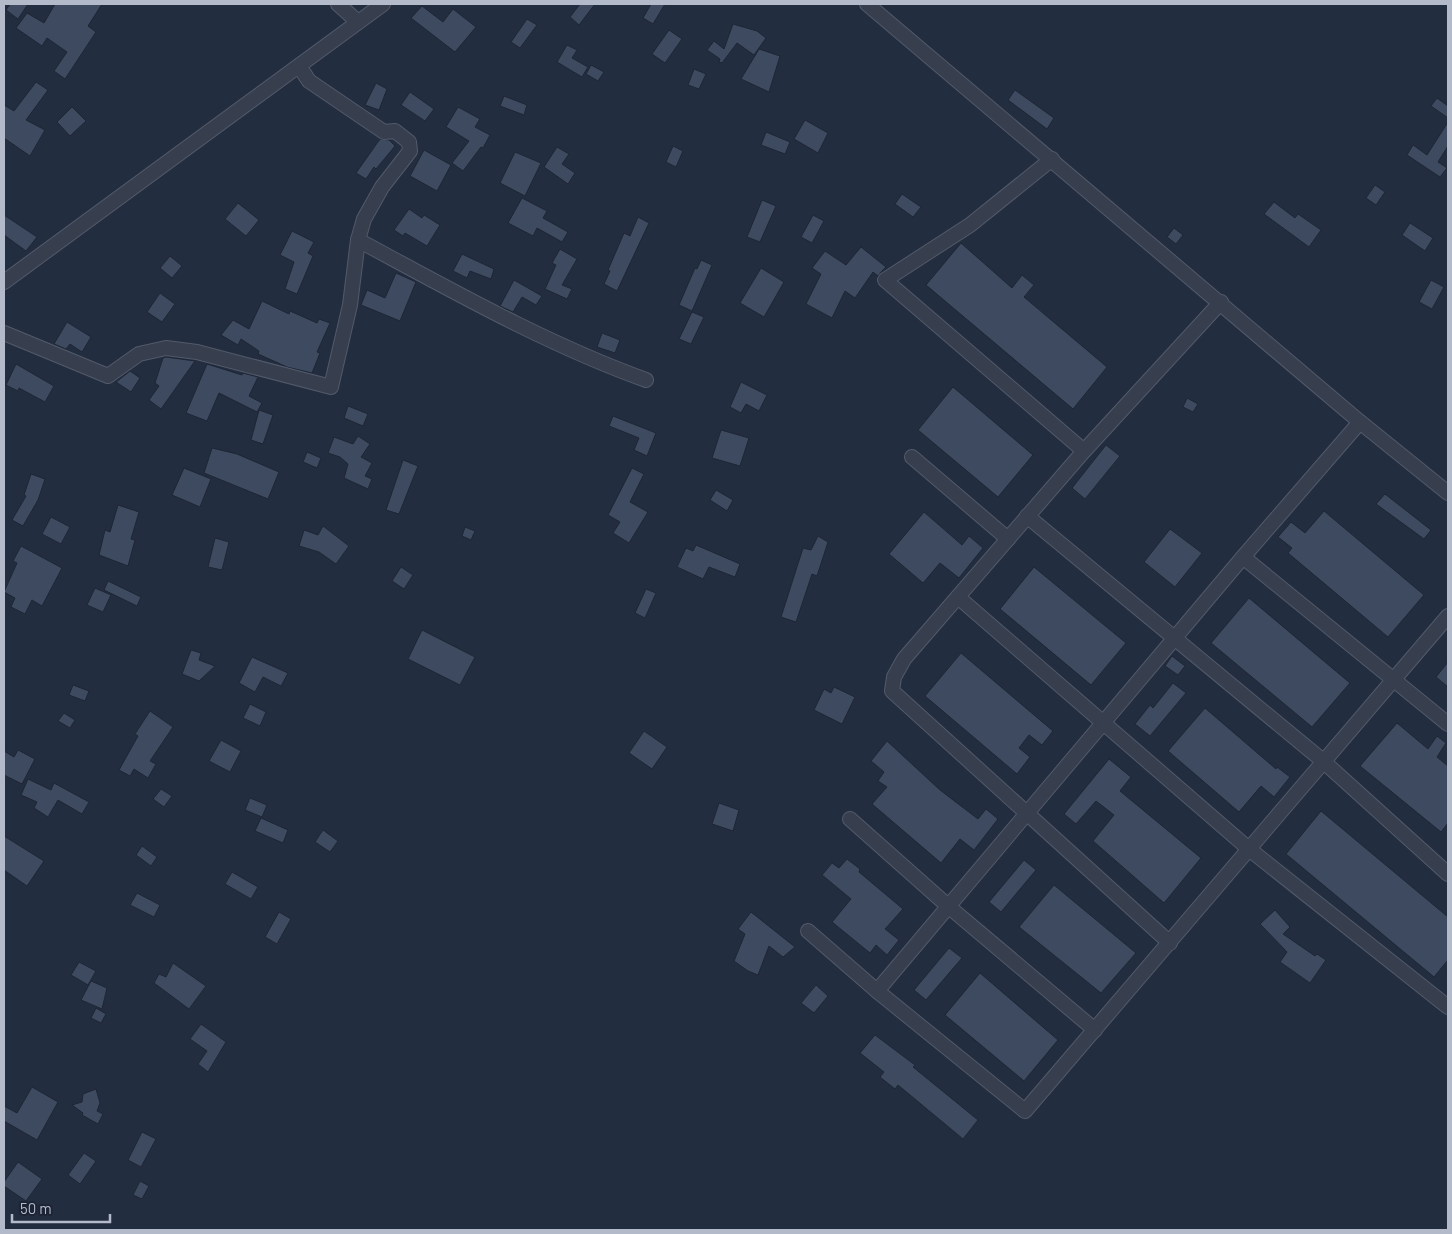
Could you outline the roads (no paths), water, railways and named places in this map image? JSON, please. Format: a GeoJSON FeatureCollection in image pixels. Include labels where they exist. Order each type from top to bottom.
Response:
{"type":"FeatureCollection","features":[{"type":"Feature","properties":{"kind":"street"},"geometry":{"type":"LineString","coordinates":[[338,4],[358,22]]}},
{"type":"Feature","properties":{"kind":"street"},"geometry":{"type":"LineString","coordinates":[[4,282],[383,4]]}},
{"type":"Feature","properties":{"kind":"street"},"geometry":{"type":"LineString","coordinates":[[866,4],[1052,159],[1360,422],[1448,493]]}},
{"type":"Feature","properties":{"kind":"street"},"geometry":{"type":"LineString","coordinates":[[4,333],[108,376],[139,354],[166,348],[197,352],[331,387],[350,305],[358,240],[364,220],[382,187],[410,151],[409,142],[395,131],[384,132],[309,80],[299,66]]}},
{"type":"Feature","properties":{"kind":"street"},"geometry":{"type":"LineString","coordinates":[[1052,159],[970,226],[885,280],[1084,451]]}},
{"type":"Feature","properties":{"kind":"street"},"geometry":{"type":"LineString","coordinates":[[358,240],[491,310],[607,366],[646,380]]}},
{"type":"Feature","properties":{"kind":"street"},"geometry":{"type":"LineString","coordinates":[[1170,943],[892,691],[894,677],[904,660],[1084,451],[1220,302]]}},
{"type":"Feature","properties":{"kind":"street"},"geometry":{"type":"LineString","coordinates":[[877,991],[1243,557],[1360,422]]}},
{"type":"Feature","properties":{"kind":"street"},"geometry":{"type":"LineString","coordinates":[[912,457],[1008,539]]}},
{"type":"Feature","properties":{"kind":"street"},"geometry":{"type":"LineString","coordinates":[[1027,516],[1324,761],[1448,874]]}},
{"type":"Feature","properties":{"kind":"street"},"geometry":{"type":"LineString","coordinates":[[1243,557],[1448,724]]}},
{"type":"Feature","properties":{"kind":"street"},"geometry":{"type":"LineString","coordinates":[[958,598],[1249,850],[1448,1007]]}},
{"type":"Feature","properties":{"kind":"street"},"geometry":{"type":"LineString","coordinates":[[808,931],[877,991],[1025,1111],[1170,943],[1393,678],[1448,616]]}},
{"type":"Feature","properties":{"kind":"street"},"geometry":{"type":"LineString","coordinates":[[850,819],[948,906],[1095,1030]]}}]}
